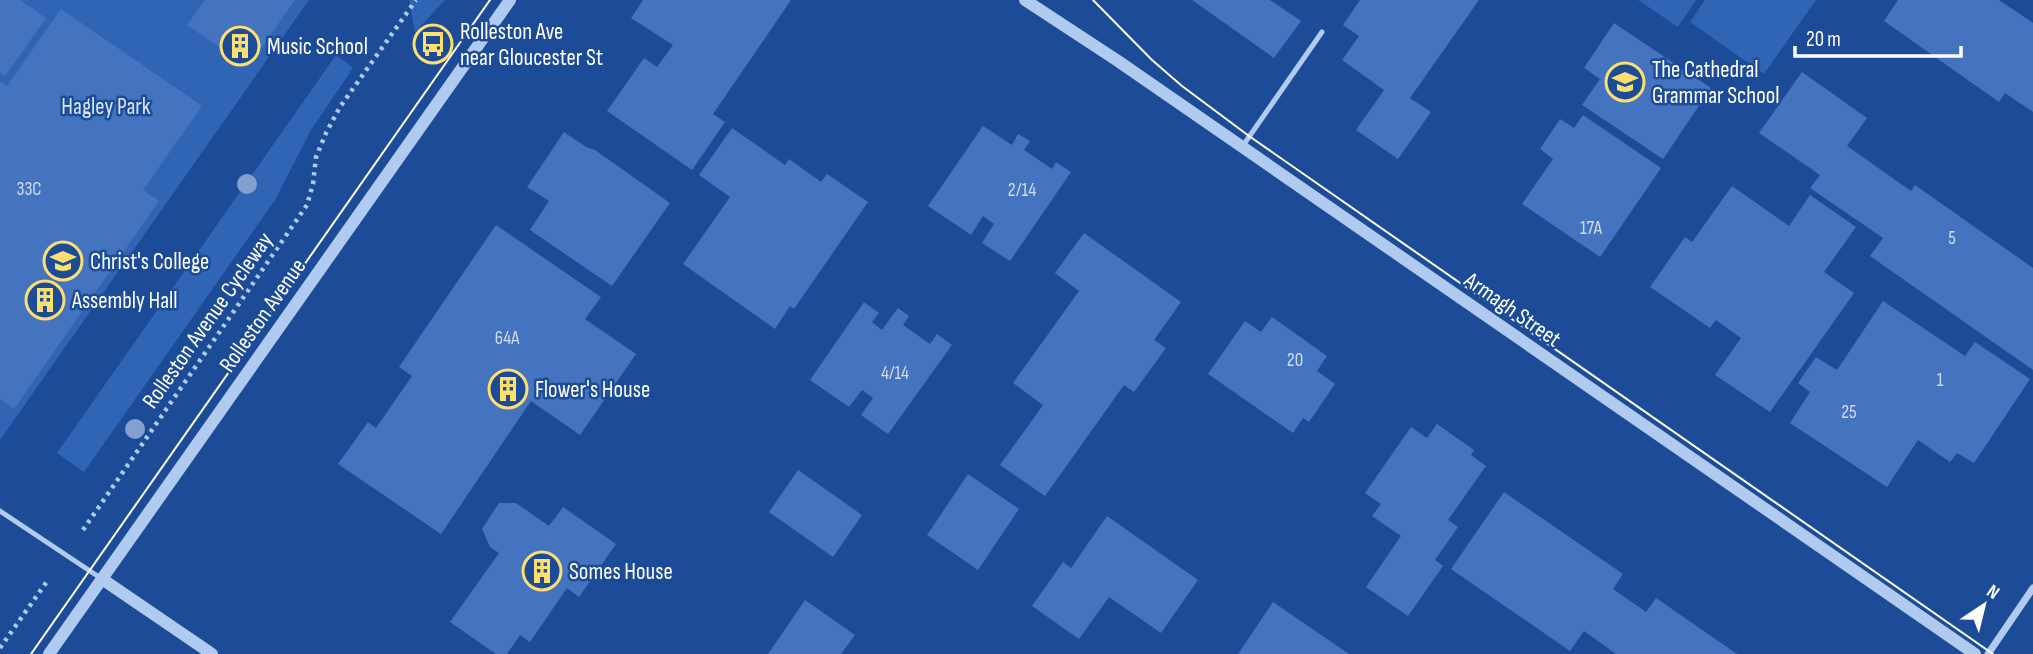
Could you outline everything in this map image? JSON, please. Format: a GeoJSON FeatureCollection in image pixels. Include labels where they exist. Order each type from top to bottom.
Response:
{"type":"FeatureCollection","features":[{"type":"Feature","properties":{"kind":"street","name":"Rolleston Avenue"},"geometry":{"type":"LineString","coordinates":[[49,654],[510,0]]}},
{"type":"Feature","properties":{"kind":"street","name":"Armagh Street"},"geometry":{"type":"LineString","coordinates":[[1025,0],[1118,61],[1975,654]]}},
{"type":"Feature","properties":{"kind":"street"},"geometry":{"type":"LineString","coordinates":[[102,579],[212,654]]}},
{"type":"Feature","properties":{"kind":"street"},"geometry":{"type":"LineString","coordinates":[[1988,654],[2033,588]]}},
{"type":"Feature","properties":{"kind":"lane"},"geometry":{"type":"LineString","coordinates":[[1242,147],[1322,32]]}},
{"type":"Feature","properties":{"kind":"lane"},"geometry":{"type":"LineString","coordinates":[[0,511],[102,579]]}},
{"type":"Feature","properties":{"kind":"path","name":"Rolleston Avenue Cycleway"},"geometry":{"type":"LineString","coordinates":[[0,648],[307,205],[316,157],[326,133],[340,107],[416,0]]}},
{"type":"Feature","properties":{"kind":"green space","name":"Hagley Park"},"geometry":{"type":"Polygon","coordinates":[[[0,0],[309,0],[0,440],[0,0]]]}},
{"type":"Feature","properties":{"kind":"green space"},"geometry":{"type":"Polygon","coordinates":[[[409,0],[445,0],[415,32],[409,0]]]}},
{"type":"Feature","properties":{"kind":"green space"},"geometry":{"type":"Polygon","coordinates":[[[1638,0],[1696,0],[1678,27],[1638,0]]]}},
{"type":"Feature","properties":{"kind":"green space"},"geometry":{"type":"Polygon","coordinates":[[[1705,0],[1816,0],[1764,74],[1690,22],[1705,0]]]}},
{"type":"Feature","properties":{"kind":"green space"},"geometry":{"type":"Polygon","coordinates":[[[336,55],[353,68],[311,130],[275,200],[84,472],[57,453],[336,55]]]}},
{"type":"Feature","properties":{"kind":"building"},"geometry":{"type":"Polygon","coordinates":[[[0,0],[20,0],[46,18],[5,76],[0,72],[0,0]]]}},
{"type":"Feature","properties":{"kind":"building","name":"Music School"},"geometry":{"type":"Polygon","coordinates":[[[205,0],[295,0],[248,67],[187,25],[205,0]]]}},
{"type":"Feature","properties":{"kind":"building"},"geometry":{"type":"Polygon","coordinates":[[[643,0],[791,0],[713,114],[725,122],[692,170],[607,111],[644,58],[657,67],[673,45],[631,18],[643,0]]]}},
{"type":"Feature","properties":{"kind":"building"},"geometry":{"type":"Polygon","coordinates":[[[1192,0],[1270,0],[1301,21],[1274,58],[1192,0]]]}},
{"type":"Feature","properties":{"kind":"building"},"geometry":{"type":"Polygon","coordinates":[[[1360,0],[1479,0],[1410,98],[1431,112],[1398,159],[1356,130],[1384,90],[1342,60],[1359,36],[1343,25],[1360,0]]]}},
{"type":"Feature","properties":{"kind":"building"},"geometry":{"type":"Polygon","coordinates":[[[1898,0],[1999,0],[2033,23],[2033,112],[2005,93],[1999,102],[1884,21],[1898,0]]]}},
{"type":"Feature","properties":{"kind":"building","name":"Hagley Park"},"geometry":{"type":"Polygon","coordinates":[[[61,9],[202,106],[143,190],[159,201],[14,409],[0,399],[0,81],[7,86],[61,9]]]}},
{"type":"Feature","properties":{"kind":"building"},"geometry":{"type":"Polygon","coordinates":[[[1614,23],[1711,88],[1663,159],[1582,105],[1600,79],[1584,68],[1614,23]]]}},
{"type":"Feature","properties":{"kind":"building"},"geometry":{"type":"Polygon","coordinates":[[[1802,72],[1867,118],[1847,146],[1911,191],[1915,185],[2033,268],[2033,370],[1870,256],[1883,238],[1810,188],[1820,175],[1759,133],[1802,72]]]}},
{"type":"Feature","properties":{"kind":"building"},"geometry":{"type":"Polygon","coordinates":[[[1583,115],[1661,168],[1600,257],[1522,204],[1553,159],[1540,149],[1560,119],[1574,128],[1583,115]]]}},
{"type":"Feature","properties":{"kind":"building"},"geometry":{"type":"Polygon","coordinates":[[[983,126],[1012,145],[1018,134],[1030,141],[1024,150],[1052,169],[1056,162],[1071,172],[1010,261],[982,243],[994,224],[983,216],[971,235],[928,206],[983,126]]]}},
{"type":"Feature","properties":{"kind":"building"},"geometry":{"type":"Polygon","coordinates":[[[732,128],[785,165],[789,159],[821,182],[827,174],[868,202],[794,309],[790,306],[775,329],[683,264],[730,197],[699,175],[732,128]]]}},
{"type":"Feature","properties":{"kind":"building"},"geometry":{"type":"Polygon","coordinates":[[[564,132],[595,150],[670,203],[612,286],[530,230],[549,201],[527,187],[564,132]]]}},
{"type":"Feature","properties":{"kind":"building"},"geometry":{"type":"Polygon","coordinates":[[[1732,186],[1789,226],[1810,195],[1856,227],[1824,272],[1854,293],[1770,412],[1715,375],[1741,338],[1716,320],[1710,328],[1650,287],[1685,237],[1692,242],[1732,186]]]}},
{"type":"Feature","properties":{"kind":"building","name":"Flower's House"},"geometry":{"type":"Polygon","coordinates":[[[496,225],[601,297],[585,319],[636,354],[580,435],[531,401],[441,534],[338,464],[368,422],[376,428],[412,376],[399,367],[496,225]]]}},
{"type":"Feature","properties":{"kind":"building"},"geometry":{"type":"Polygon","coordinates":[[[1084,233],[1181,302],[1154,340],[1166,348],[1134,392],[1124,385],[1045,496],[1000,465],[1043,405],[1013,383],[1079,291],[1055,273],[1084,233]]]}},
{"type":"Feature","properties":{"kind":"building"},"geometry":{"type":"Polygon","coordinates":[[[1883,301],[1965,356],[1975,342],[2030,379],[1974,463],[1957,453],[1950,462],[1918,440],[1887,487],[1790,423],[1810,392],[1798,383],[1816,357],[1837,370],[1883,301]]]}},
{"type":"Feature","properties":{"kind":"building"},"geometry":{"type":"Polygon","coordinates":[[[864,302],[879,313],[872,322],[882,330],[898,308],[909,316],[903,325],[930,344],[937,334],[952,345],[888,434],[861,415],[873,398],[862,390],[849,407],[810,380],[864,302]]]}},
{"type":"Feature","properties":{"kind":"building"},"geometry":{"type":"Polygon","coordinates":[[[1272,317],[1327,356],[1317,371],[1335,384],[1309,422],[1303,418],[1293,433],[1208,374],[1245,321],[1261,332],[1272,317]]]}},
{"type":"Feature","properties":{"kind":"building"},"geometry":{"type":"Polygon","coordinates":[[[1437,424],[1474,450],[1471,455],[1486,466],[1448,520],[1458,527],[1435,560],[1443,566],[1408,616],[1366,587],[1401,536],[1372,516],[1381,504],[1365,493],[1411,427],[1427,438],[1437,424]]]}},
{"type":"Feature","properties":{"kind":"building"},"geometry":{"type":"Polygon","coordinates":[[[798,470],[862,515],[833,557],[769,512],[798,470]]]}},
{"type":"Feature","properties":{"kind":"building"},"geometry":{"type":"Polygon","coordinates":[[[968,474],[1019,509],[978,570],[927,535],[968,474]]]}},
{"type":"Feature","properties":{"kind":"building"},"geometry":{"type":"Polygon","coordinates":[[[1504,492],[1623,574],[1613,589],[1646,612],[1656,598],[1737,654],[1616,654],[1584,631],[1570,651],[1451,569],[1504,492]]]}},
{"type":"Feature","properties":{"kind":"building","name":"Somes House"},"geometry":{"type":"Polygon","coordinates":[[[499,503],[516,503],[549,526],[563,507],[616,544],[579,597],[567,588],[530,642],[520,635],[507,654],[496,654],[450,622],[499,553],[490,547],[482,529],[499,503]]]}},
{"type":"Feature","properties":{"kind":"building"},"geometry":{"type":"Polygon","coordinates":[[[1107,516],[1198,580],[1161,633],[1109,597],[1079,639],[1032,606],[1063,562],[1071,568],[1107,516]]]}},
{"type":"Feature","properties":{"kind":"building"},"geometry":{"type":"Polygon","coordinates":[[[805,600],[855,635],[841,654],[768,654],[805,600]]]}},
{"type":"Feature","properties":{"kind":"building"},"geometry":{"type":"Polygon","coordinates":[[[1273,602],[1349,654],[1238,654],[1273,602]]]}},
{"type":"Feature","properties":{"kind":"tram line"},"geometry":{"type":"LineString","coordinates":[[31,654],[490,0]]}},
{"type":"Feature","properties":{"kind":"tram line"},"geometry":{"type":"LineString","coordinates":[[1093,0],[1152,60],[1249,136],[1993,654]]}},
{"type":"Feature","properties":{"kind":"place","name":"Rolleston Ave near Gloucester St"},"geometry":{"type":"Point","coordinates":[433,44]}},
{"type":"Feature","properties":{"kind":"place","name":"Music School"},"geometry":{"type":"Point","coordinates":[240,46]}},
{"type":"Feature","properties":{"kind":"place","name":"The Cathedral Grammar School"},"geometry":{"type":"Point","coordinates":[1625,82]}},
{"type":"Feature","properties":{"kind":"place","name":"Christ's College"},"geometry":{"type":"Point","coordinates":[63,261]}},
{"type":"Feature","properties":{"kind":"place","name":"Assembly Hall"},"geometry":{"type":"Point","coordinates":[45,300]}},
{"type":"Feature","properties":{"kind":"place","name":"Flower's House"},"geometry":{"type":"Point","coordinates":[508,389]}},
{"type":"Feature","properties":{"kind":"place","name":"Somes House"},"geometry":{"type":"Point","coordinates":[542,571]}}]}
